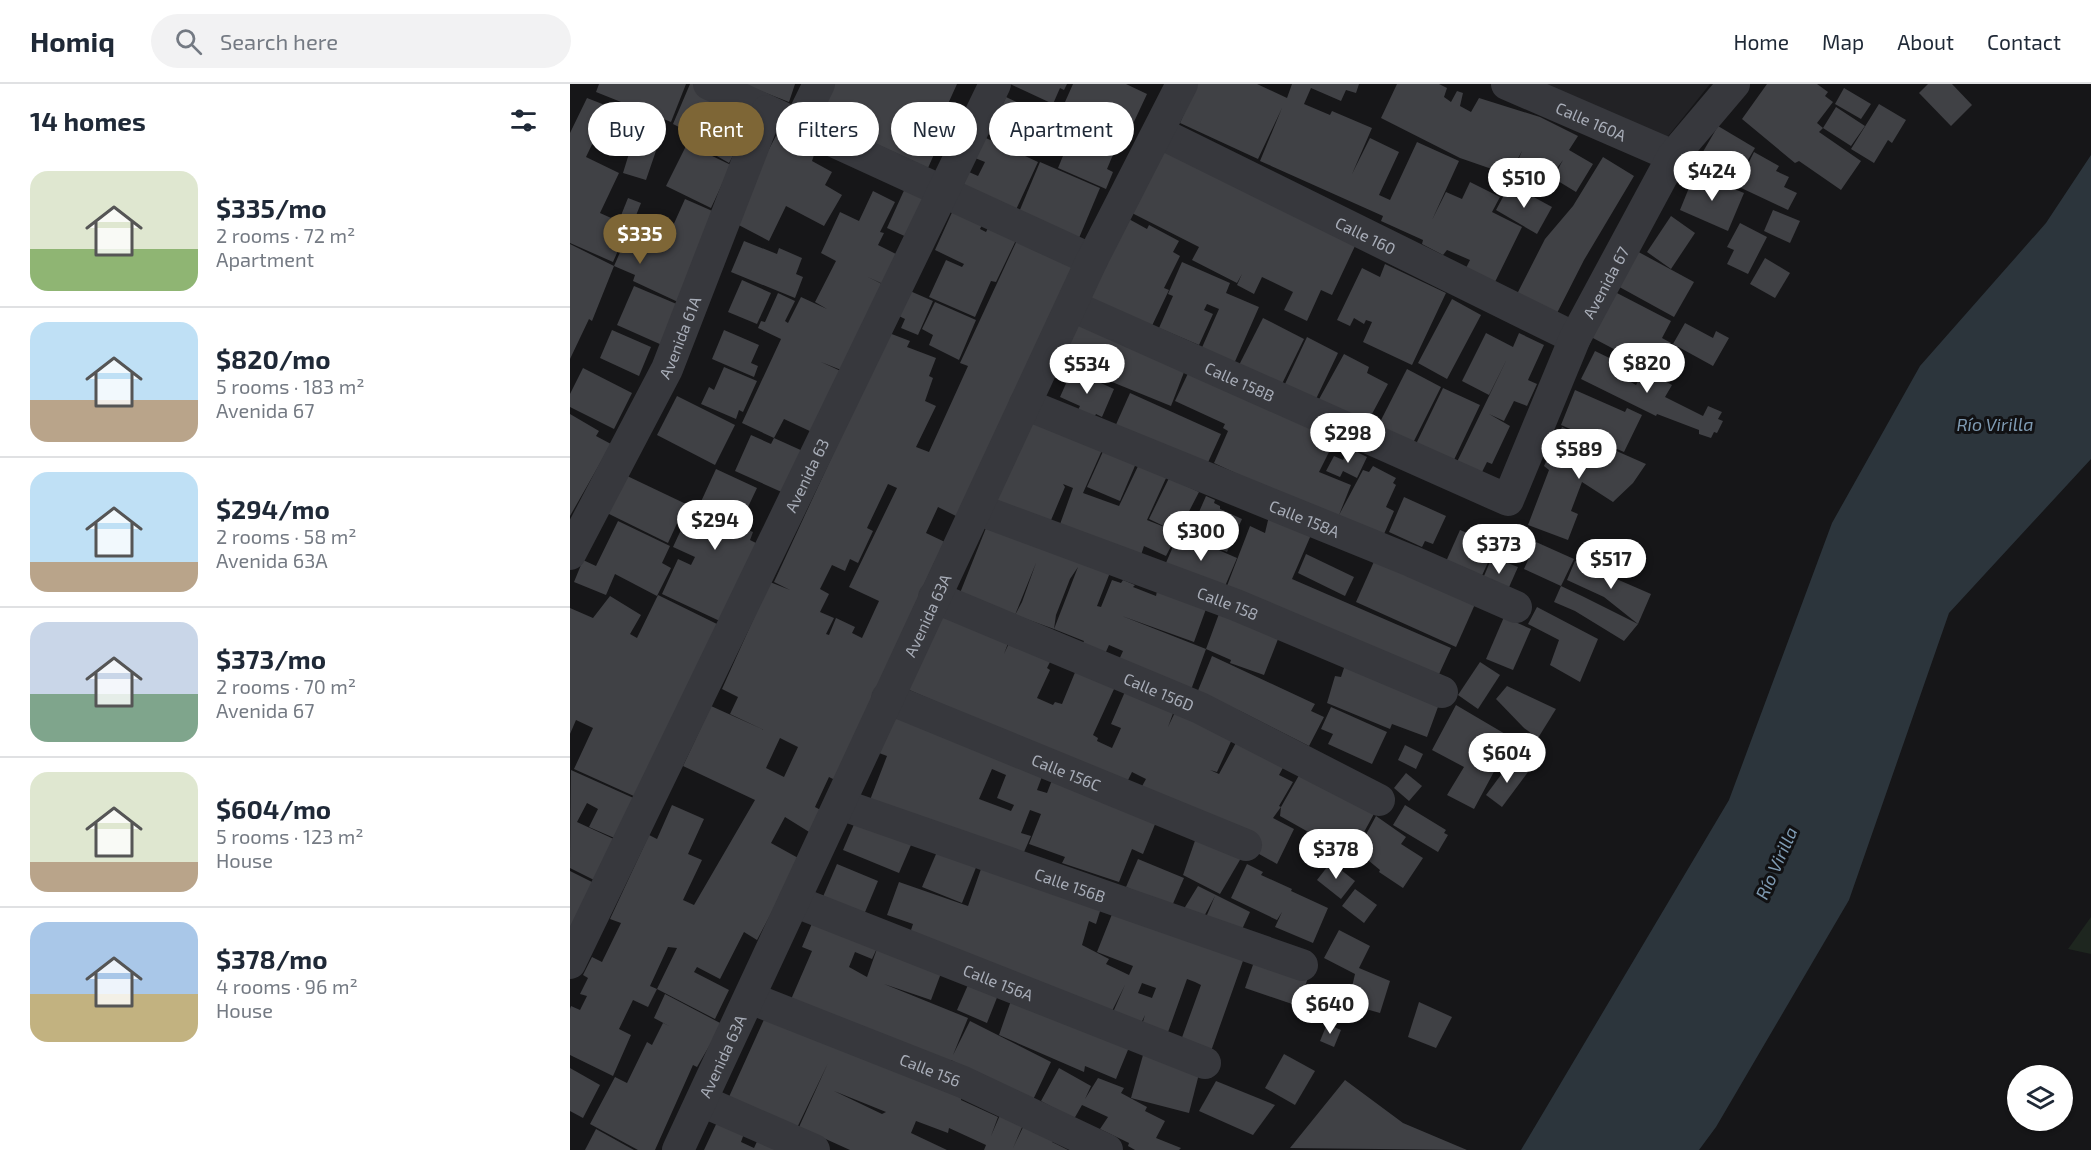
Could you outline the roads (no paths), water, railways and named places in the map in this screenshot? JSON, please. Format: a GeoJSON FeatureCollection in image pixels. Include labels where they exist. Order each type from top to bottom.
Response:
{"type":"FeatureCollection","features":[{"type":"Feature","properties":{"kind":"street"},"geometry":{"type":"LineString","coordinates":[[709,84],[776,115]]}},
{"type":"Feature","properties":{"kind":"street"},"geometry":{"type":"LineString","coordinates":[[810,102],[819,84]]}},
{"type":"Feature","properties":{"kind":"street","name":"Avenida 63"},"geometry":{"type":"LineString","coordinates":[[570,963],[995,84]]}},
{"type":"Feature","properties":{"kind":"street","name":"Avenida 63A"},"geometry":{"type":"LineString","coordinates":[[678,1150],[1092,260],[1182,84]]}},
{"type":"Feature","properties":{"kind":"street","name":"Calle 160A"},"geometry":{"type":"LineString","coordinates":[[1508,84],[1673,156]]}},
{"type":"Feature","properties":{"kind":"street","name":"Avenida 67"},"geometry":{"type":"LineString","coordinates":[[1508,500],[1575,338],[1673,156],[1734,84]]}},
{"type":"Feature","properties":{"kind":"street","name":"Avenida 61A"},"geometry":{"type":"LineString","coordinates":[[570,555],[667,369],[767,111]]}},
{"type":"Feature","properties":{"kind":"street","name":"Calle 160"},"geometry":{"type":"LineString","coordinates":[[1158,132],[1575,338]]}},
{"type":"Feature","properties":{"kind":"street"},"geometry":{"type":"LineString","coordinates":[[867,156],[1092,260]]}},
{"type":"Feature","properties":{"kind":"street","name":"Calle 158B"},"geometry":{"type":"LineString","coordinates":[[1072,306],[1508,500]]}},
{"type":"Feature","properties":{"kind":"street","name":"Calle 158A"},"geometry":{"type":"LineString","coordinates":[[1025,404],[1412,561],[1516,608]]}},
{"type":"Feature","properties":{"kind":"street","name":"Calle 158"},"geometry":{"type":"LineString","coordinates":[[976,509],[1236,605],[1442,693]]}},
{"type":"Feature","properties":{"kind":"street","name":"Calle 156D"},"geometry":{"type":"LineString","coordinates":[[934,597],[1200,708],[1378,800]]}},
{"type":"Feature","properties":{"kind":"street","name":"Calle 156C"},"geometry":{"type":"LineString","coordinates":[[887,698],[1246,844]]}},
{"type":"Feature","properties":{"kind":"street","name":"Calle 156B"},"geometry":{"type":"LineString","coordinates":[[840,804],[1302,965]]}},
{"type":"Feature","properties":{"kind":"street","name":"Calle 156A"},"geometry":{"type":"LineString","coordinates":[[794,901],[1205,1063]]}},
{"type":"Feature","properties":{"kind":"street","name":"Calle 156"},"geometry":{"type":"LineString","coordinates":[[750,998],[963,1082],[1107,1150]]}},
{"type":"Feature","properties":{"kind":"street"},"geometry":{"type":"LineString","coordinates":[[702,1101],[813,1150]]}},
{"type":"Feature","properties":{"kind":"water","name":"Río Virilla"},"geometry":{"type":"Polygon","coordinates":[[[2091,155],[2091,459],[1949,613],[1849,900],[1716,1127],[1699,1150],[1521,1150],[1729,800],[1832,523],[1920,366],[2046,223],[2091,155]]]}}]}
